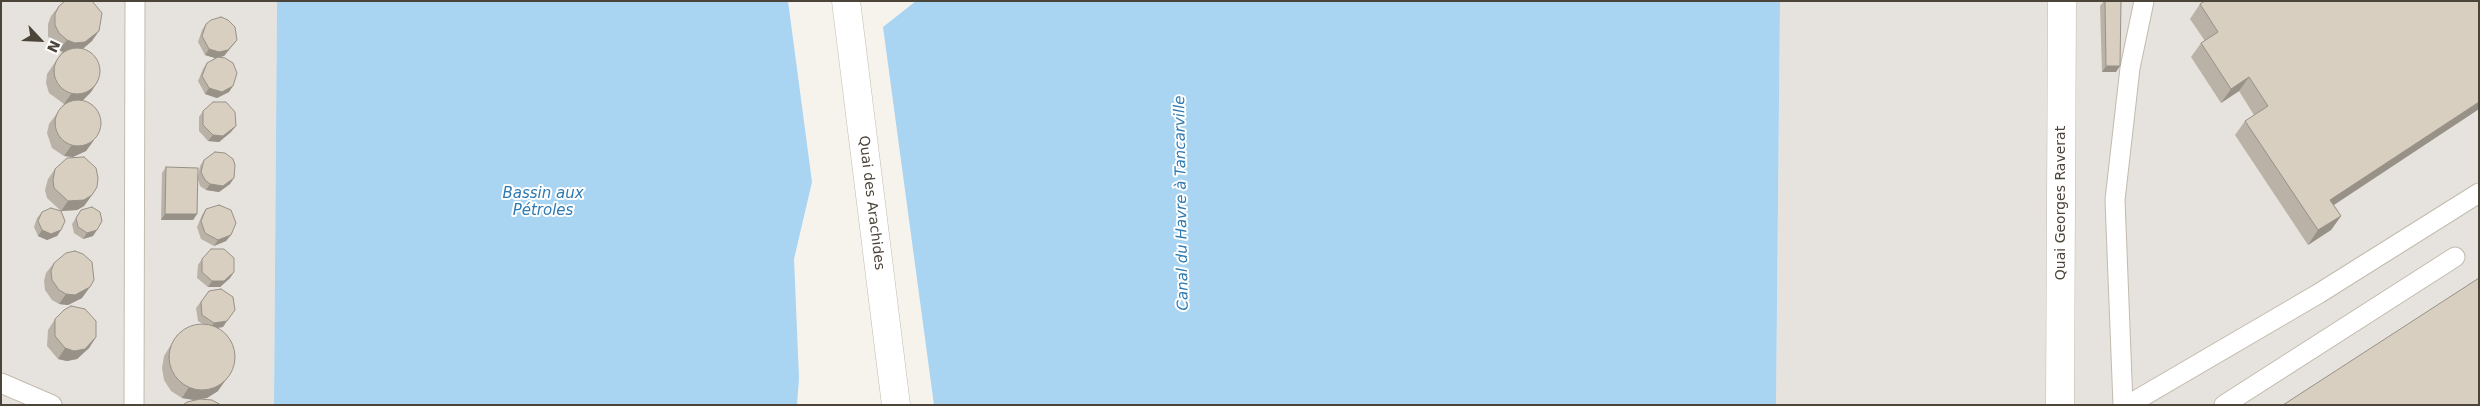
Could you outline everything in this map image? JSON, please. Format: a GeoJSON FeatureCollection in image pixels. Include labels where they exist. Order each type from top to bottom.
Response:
{"type":"FeatureCollection","features":[{"type":"Feature","properties":{"kind":"street","name":"Quai des Arachides"},"geometry":{"type":"LineString","coordinates":[[846,1],[896,405]]}},
{"type":"Feature","properties":{"kind":"street","name":"Quai Georges Raverat"},"geometry":{"type":"LineString","coordinates":[[2060,405],[2062,1]]}},
{"type":"Feature","properties":{"kind":"lane"},"geometry":{"type":"LineString","coordinates":[[134,405],[135,1]]}},
{"type":"Feature","properties":{"kind":"lane"},"geometry":{"type":"LineString","coordinates":[[2123,405],[2115,200],[2130,68],[2144,1]]}},
{"type":"Feature","properties":{"kind":"lane"},"geometry":{"type":"LineString","coordinates":[[2128,405],[2318,294],[2479,193]]}},
{"type":"Feature","properties":{"kind":"lane"},"geometry":{"type":"LineString","coordinates":[[2224,405],[2455,257]]}},
{"type":"Feature","properties":{"kind":"lane"},"geometry":{"type":"LineString","coordinates":[[1,383],[52,405]]}},
{"type":"Feature","properties":{"kind":"shaded area"},"geometry":{"type":"Polygon","coordinates":[[[1,1],[277,1],[274,405],[1,405],[1,1]]]}},
{"type":"Feature","properties":{"kind":"shaded area"},"geometry":{"type":"Polygon","coordinates":[[[1780,1],[2479,1],[2479,405],[1776,405],[1780,1]]]}},
{"type":"Feature","properties":{"kind":"water","name":"Bassin aux Pétroles"},"geometry":{"type":"Polygon","coordinates":[[[277,1],[788,1],[812,182],[794,259],[799,378],[797,405],[274,405],[277,1]]]}},
{"type":"Feature","properties":{"kind":"water","name":"Canal du Havre à Tancarville"},"geometry":{"type":"Polygon","coordinates":[[[916,1],[1780,1],[1776,405],[934,405],[883,27],[916,1]]]}},
{"type":"Feature","properties":{"kind":"building"},"geometry":{"type":"Polygon","coordinates":[[[65,1],[92,1],[102,13],[99,31],[85,42],[75,43],[67,40],[59,33],[55,25],[55,14],[59,6],[65,1]]]}},
{"type":"Feature","properties":{"kind":"building"},"geometry":{"type":"Polygon","coordinates":[[[2105,1],[2121,1],[2120,66],[2106,66],[2105,1]]]}},
{"type":"Feature","properties":{"kind":"building"},"geometry":{"type":"Polygon","coordinates":[[[2205,1],[2479,1],[2479,102],[2330,200],[2341,216],[2318,230],[2245,121],[2268,106],[2249,77],[2231,89],[2201,43],[2218,32],[2200,4],[2205,1]]]}},
{"type":"Feature","properties":{"kind":"building"},"geometry":{"type":"Polygon","coordinates":[[[221,17],[228,20],[235,27],[237,40],[228,50],[219,52],[209,49],[202,36],[206,24],[211,20],[221,17]]]}},
{"type":"Feature","properties":{"kind":"building"},"geometry":{"type":"Polygon","coordinates":[[[73,48],[81,48],[90,52],[96,58],[100,71],[96,84],[90,90],[81,94],[73,94],[64,90],[58,84],[54,75],[54,67],[58,58],[64,52],[73,48]]]}},
{"type":"Feature","properties":{"kind":"building"},"geometry":{"type":"Polygon","coordinates":[[[218,57],[225,58],[233,63],[237,73],[233,86],[222,92],[209,88],[202,76],[207,63],[218,57]]]}},
{"type":"Feature","properties":{"kind":"building"},"geometry":{"type":"Polygon","coordinates":[[[78,100],[91,104],[97,110],[101,123],[97,136],[91,142],[78,146],[65,142],[59,136],[55,123],[59,110],[65,104],[78,100]]]}},
{"type":"Feature","properties":{"kind":"building"},"geometry":{"type":"Polygon","coordinates":[[[213,102],[226,102],[235,112],[236,126],[223,136],[213,135],[203,125],[203,111],[213,102]]]}},
{"type":"Feature","properties":{"kind":"building"},"geometry":{"type":"Polygon","coordinates":[[[215,152],[225,153],[233,159],[235,165],[234,178],[223,186],[210,184],[205,180],[201,172],[204,160],[215,152]]]}},
{"type":"Feature","properties":{"kind":"building"},"geometry":{"type":"Polygon","coordinates":[[[84,157],[96,168],[97,187],[92,195],[84,200],[68,201],[54,188],[55,169],[67,158],[84,157]]]}},
{"type":"Feature","properties":{"kind":"building"},"geometry":{"type":"Polygon","coordinates":[[[166,167],[198,168],[197,214],[165,214],[166,167]]]}},
{"type":"Feature","properties":{"kind":"building"},"geometry":{"type":"Polygon","coordinates":[[[219,205],[231,210],[236,223],[231,235],[218,240],[205,233],[201,221],[206,209],[219,205]]]}},
{"type":"Feature","properties":{"kind":"building"},"geometry":{"type":"Polygon","coordinates":[[[92,207],[100,212],[102,221],[97,230],[87,233],[78,227],[76,218],[81,210],[92,207]]]}},
{"type":"Feature","properties":{"kind":"building"},"geometry":{"type":"Polygon","coordinates":[[[51,208],[61,211],[65,221],[61,230],[51,234],[42,230],[38,221],[42,212],[51,208]]]}},
{"type":"Feature","properties":{"kind":"building"},"geometry":{"type":"Polygon","coordinates":[[[211,249],[224,249],[234,258],[234,272],[224,281],[212,281],[202,272],[202,259],[211,249]]]}},
{"type":"Feature","properties":{"kind":"building"},"geometry":{"type":"Polygon","coordinates":[[[75,251],[83,254],[92,262],[94,280],[90,287],[75,295],[66,294],[59,290],[52,280],[51,271],[54,263],[66,253],[75,251]]]}},
{"type":"Feature","properties":{"kind":"building"},"geometry":{"type":"Polygon","coordinates":[[[2479,278],[2479,405],[2283,405],[2479,278]]]}},
{"type":"Feature","properties":{"kind":"building"},"geometry":{"type":"Polygon","coordinates":[[[221,289],[233,297],[235,310],[227,321],[214,323],[202,315],[201,302],[209,291],[221,289]]]}},
{"type":"Feature","properties":{"kind":"building"},"geometry":{"type":"Polygon","coordinates":[[[71,306],[85,309],[96,321],[96,337],[85,349],[74,351],[65,348],[55,336],[55,319],[71,306]]]}},
{"type":"Feature","properties":{"kind":"building"},"geometry":{"type":"Polygon","coordinates":[[[202,324],[214,327],[225,334],[232,345],[235,357],[232,369],[225,380],[214,387],[202,390],[190,387],[179,380],[172,369],[169,357],[172,345],[179,334],[190,327],[202,324]]]}},
{"type":"Feature","properties":{"kind":"building"},"geometry":{"type":"Polygon","coordinates":[[[200,399],[212,400],[221,405],[183,405],[200,399]]]}}]}
